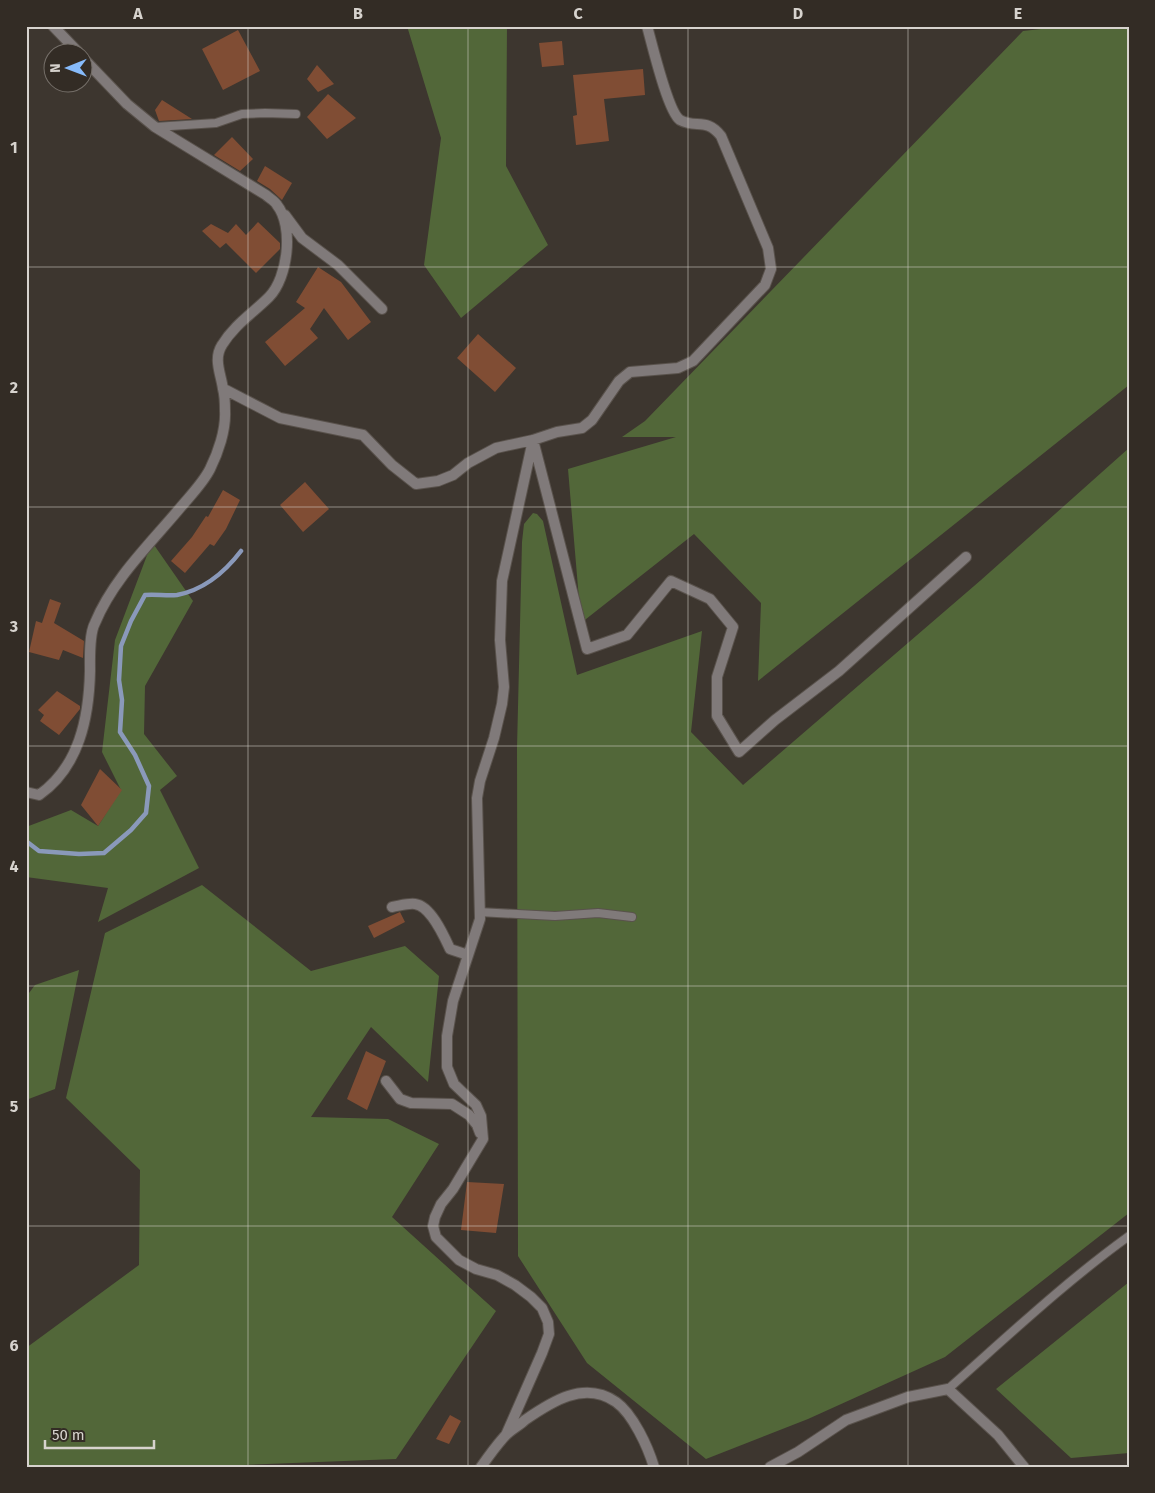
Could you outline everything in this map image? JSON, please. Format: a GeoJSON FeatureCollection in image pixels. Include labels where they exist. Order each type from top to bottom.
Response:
{"type":"FeatureCollection","features":[{"type":"Feature","properties":{"kind":"street"},"geometry":{"type":"LineString","coordinates":[[53,26],[68,42]]}},
{"type":"Feature","properties":{"kind":"street"},"geometry":{"type":"LineString","coordinates":[[224,389],[280,418],[363,435],[392,465],[416,484],[438,481],[452,475],[468,462],[496,448],[558,432],[582,428],[592,420],[619,380],[630,372],[678,368],[693,361],[765,285],[771,269],[768,248],[721,136],[715,128],[707,124],[685,122],[675,114],[668,99],[647,26]]}},
{"type":"Feature","properties":{"kind":"street"},"geometry":{"type":"LineString","coordinates":[[92,67],[127,104],[155,128],[266,195],[277,204],[302,238],[338,265],[382,309]]}},
{"type":"Feature","properties":{"kind":"street"},"geometry":{"type":"LineString","coordinates":[[26,792],[39,795],[48,789],[76,751],[85,720],[94,625],[109,594],[192,494],[209,470],[221,438],[226,414],[224,389],[217,368],[221,346],[244,318],[270,296],[283,275],[288,235],[284,218],[277,204]]}},
{"type":"Feature","properties":{"kind":"street"},"geometry":{"type":"LineString","coordinates":[[533,440],[587,649],[627,635],[671,581],[710,598],[733,627],[717,677],[717,716],[739,752],[775,720],[840,671],[966,557]]}},
{"type":"Feature","properties":{"kind":"street"},"geometry":{"type":"LineString","coordinates":[[481,1467],[506,1435],[549,1334],[548,1322],[542,1308],[531,1297],[497,1275],[476,1269],[458,1260],[436,1237],[433,1226],[441,1204],[453,1189],[483,1139],[481,1116],[476,1105],[454,1084],[446,1067],[447,1036],[453,1001],[480,919],[477,798],[480,780],[494,738],[502,704],[504,687],[500,640],[502,581],[533,440]]}},
{"type":"Feature","properties":{"kind":"street"},"geometry":{"type":"LineString","coordinates":[[392,907],[416,904],[424,908],[436,922],[450,949],[468,955]]}},
{"type":"Feature","properties":{"kind":"street"},"geometry":{"type":"LineString","coordinates":[[386,1081],[400,1099],[411,1103],[452,1104],[469,1115],[477,1124],[483,1139]]}},
{"type":"Feature","properties":{"kind":"street"},"geometry":{"type":"LineString","coordinates":[[770,1467],[798,1452],[846,1420],[908,1397],[948,1389],[998,1435],[1024,1467]]}},
{"type":"Feature","properties":{"kind":"street"},"geometry":{"type":"LineString","coordinates":[[506,1435],[559,1398],[574,1394],[592,1393],[604,1396],[621,1406],[638,1430],[654,1467]]}},
{"type":"Feature","properties":{"kind":"lane"},"geometry":{"type":"LineString","coordinates":[[155,128],[216,123],[242,114],[265,112],[296,114]]}},
{"type":"Feature","properties":{"kind":"lane"},"geometry":{"type":"LineString","coordinates":[[479,912],[555,916],[598,913],[632,917]]}},
{"type":"Feature","properties":{"kind":"lane"},"geometry":{"type":"LineString","coordinates":[[948,1389],[1034,1313],[1110,1249],[1129,1236]]}},
{"type":"Feature","properties":{"kind":"green space"},"geometry":{"type":"Polygon","coordinates":[[[407,26],[507,26],[506,166],[548,245],[461,318],[424,265],[441,138],[407,26]]]}},
{"type":"Feature","properties":{"kind":"green space"},"geometry":{"type":"Polygon","coordinates":[[[1068,26],[1129,26],[1129,385],[758,681],[761,603],[694,534],[581,623],[568,469],[676,437],[622,437],[645,421],[1023,31],[1068,26]]]}},
{"type":"Feature","properties":{"kind":"green space"},"geometry":{"type":"Polygon","coordinates":[[[1129,448],[1129,1213],[945,1357],[808,1419],[706,1459],[587,1363],[518,1256],[517,748],[524,524],[533,513],[537,514],[543,521],[577,675],[702,631],[691,732],[743,785],[981,580],[1129,448]]]}},
{"type":"Feature","properties":{"kind":"green space"},"geometry":{"type":"Polygon","coordinates":[[[152,542],[193,601],[145,686],[144,734],[177,776],[160,790],[199,868],[98,922],[108,888],[26,877],[26,827],[71,810],[98,826],[121,790],[102,752],[115,640],[152,542]]]}},
{"type":"Feature","properties":{"kind":"green space"},"geometry":{"type":"Polygon","coordinates":[[[202,885],[311,971],[405,946],[439,976],[428,1082],[371,1027],[311,1117],[388,1119],[439,1144],[392,1217],[496,1311],[396,1459],[194,1467],[26,1467],[26,1348],[139,1265],[140,1170],[66,1098],[105,933],[202,885]]]}},
{"type":"Feature","properties":{"kind":"green space"},"geometry":{"type":"Polygon","coordinates":[[[79,970],[55,1089],[26,1100],[26,997],[35,985],[79,970]]]}},
{"type":"Feature","properties":{"kind":"green space"},"geometry":{"type":"Polygon","coordinates":[[[1129,1282],[1129,1453],[1071,1458],[996,1389],[1129,1282]]]}},
{"type":"Feature","properties":{"kind":"building"},"geometry":{"type":"Polygon","coordinates":[[[238,30],[260,71],[223,90],[202,49],[238,30]]]}},
{"type":"Feature","properties":{"kind":"building"},"geometry":{"type":"Polygon","coordinates":[[[562,41],[564,65],[542,67],[539,43],[562,41]]]}},
{"type":"Feature","properties":{"kind":"building"},"geometry":{"type":"Polygon","coordinates":[[[317,65],[334,84],[318,92],[307,79],[317,65]]]}},
{"type":"Feature","properties":{"kind":"building"},"geometry":{"type":"Polygon","coordinates":[[[643,69],[645,95],[604,99],[609,141],[576,145],[573,116],[577,115],[573,75],[643,69]]]}},
{"type":"Feature","properties":{"kind":"building"},"geometry":{"type":"Polygon","coordinates":[[[328,94],[356,118],[327,139],[307,117],[328,94]]]}},
{"type":"Feature","properties":{"kind":"building"},"geometry":{"type":"Polygon","coordinates":[[[162,100],[192,119],[159,121],[155,110],[162,100]]]}},
{"type":"Feature","properties":{"kind":"building"},"geometry":{"type":"Polygon","coordinates":[[[232,137],[253,159],[240,171],[214,155],[232,137]]]}},
{"type":"Feature","properties":{"kind":"building"},"geometry":{"type":"Polygon","coordinates":[[[265,166],[292,183],[282,200],[257,181],[265,166]]]}},
{"type":"Feature","properties":{"kind":"building"},"geometry":{"type":"Polygon","coordinates":[[[258,222],[280,243],[280,249],[256,273],[226,243],[220,248],[202,231],[211,224],[228,233],[236,224],[246,235],[258,222]]]}},
{"type":"Feature","properties":{"kind":"building"},"geometry":{"type":"Polygon","coordinates":[[[318,267],[341,282],[371,322],[348,340],[324,308],[310,329],[318,338],[285,366],[265,342],[305,308],[296,302],[318,267]]]}},
{"type":"Feature","properties":{"kind":"building"},"geometry":{"type":"Polygon","coordinates":[[[478,334],[516,368],[495,392],[457,358],[478,334]]]}},
{"type":"Feature","properties":{"kind":"building"},"geometry":{"type":"Polygon","coordinates":[[[305,482],[329,509],[303,532],[280,505],[305,482]]]}},
{"type":"Feature","properties":{"kind":"building"},"geometry":{"type":"Polygon","coordinates":[[[223,490],[240,500],[226,529],[214,546],[210,544],[185,573],[171,561],[192,537],[206,516],[208,517],[223,490]]]}},
{"type":"Feature","properties":{"kind":"building"},"geometry":{"type":"Polygon","coordinates":[[[50,599],[61,603],[54,623],[84,641],[83,658],[63,650],[59,660],[29,652],[36,621],[42,623],[50,599]]]}},
{"type":"Feature","properties":{"kind":"building"},"geometry":{"type":"Polygon","coordinates":[[[57,691],[80,706],[80,709],[59,735],[40,721],[44,715],[38,710],[57,691]]]}},
{"type":"Feature","properties":{"kind":"building"},"geometry":{"type":"Polygon","coordinates":[[[100,769],[122,790],[98,826],[81,805],[100,769]]]}},
{"type":"Feature","properties":{"kind":"building"},"geometry":{"type":"Polygon","coordinates":[[[400,912],[405,922],[374,938],[368,926],[400,912]]]}},
{"type":"Feature","properties":{"kind":"building"},"geometry":{"type":"Polygon","coordinates":[[[366,1051],[386,1061],[367,1110],[347,1099],[366,1051]]]}},
{"type":"Feature","properties":{"kind":"building"},"geometry":{"type":"Polygon","coordinates":[[[467,1182],[504,1184],[496,1233],[461,1230],[467,1182]]]}},
{"type":"Feature","properties":{"kind":"building"},"geometry":{"type":"Polygon","coordinates":[[[450,1415],[461,1421],[449,1444],[436,1439],[450,1415]]]}},
{"type":"Feature","properties":{"kind":"waterway"},"geometry":{"type":"LineString","coordinates":[[26,841],[39,851],[79,854],[104,853],[131,830],[146,813],[149,786],[135,755],[120,732],[122,700],[119,680],[121,646],[131,621],[145,595],[177,595],[196,589],[221,573],[241,551]]}}]}
